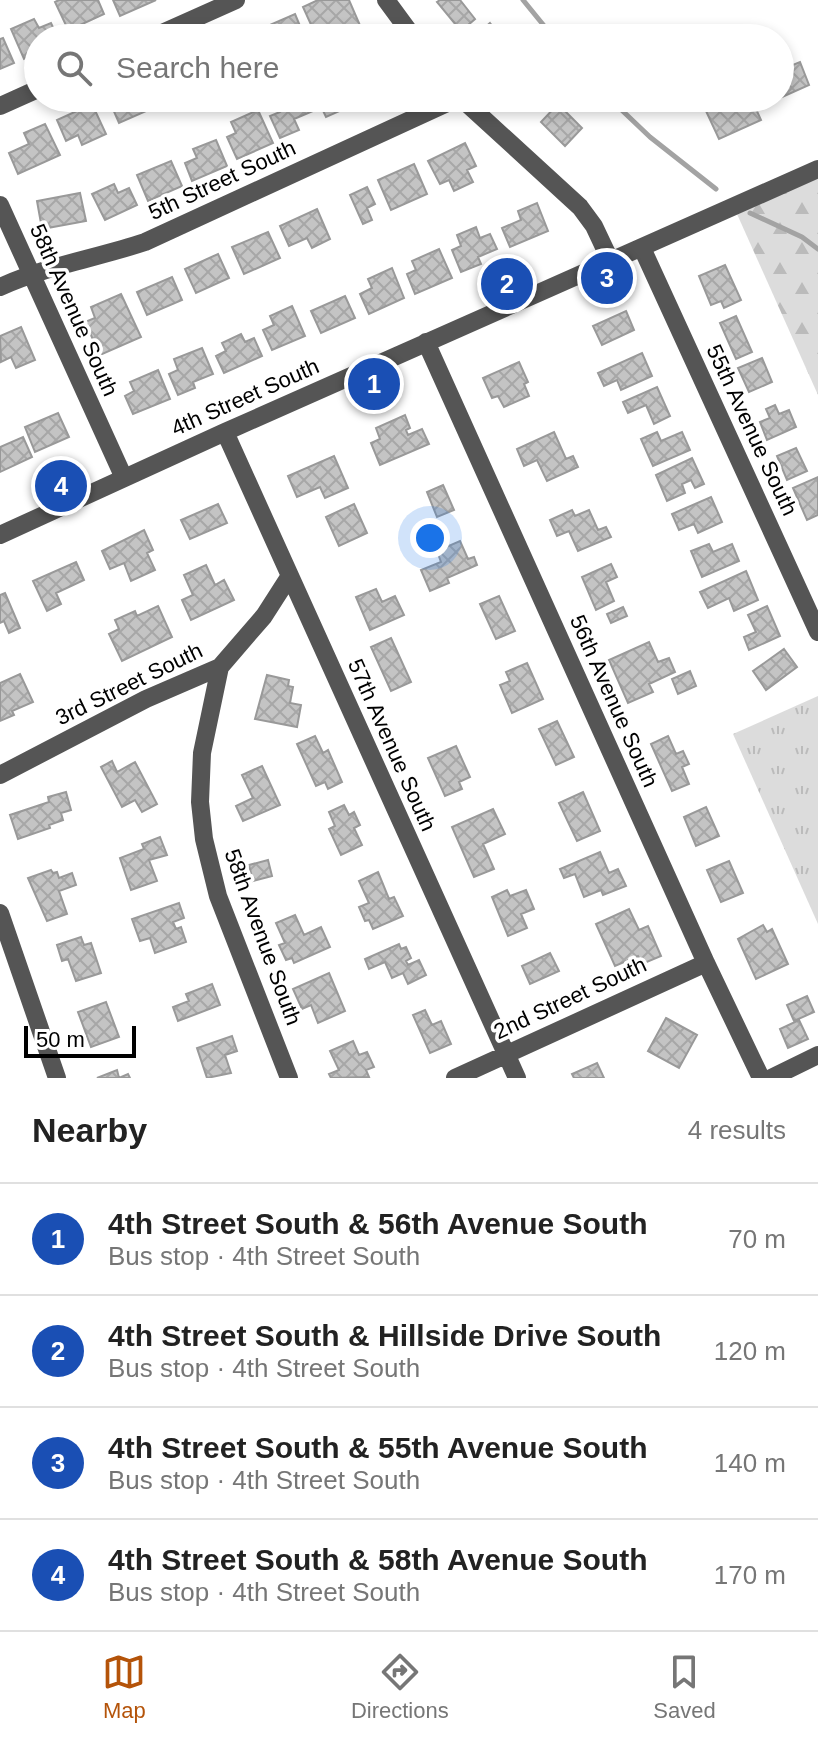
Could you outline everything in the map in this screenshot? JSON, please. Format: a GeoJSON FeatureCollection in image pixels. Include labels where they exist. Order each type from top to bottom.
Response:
{"type":"FeatureCollection","features":[{"type":"Feature","properties":{"kind":"street"},"geometry":{"type":"LineString","coordinates":[[182,24],[236,0]]}},
{"type":"Feature","properties":{"kind":"street"},"geometry":{"type":"LineString","coordinates":[[386,0],[404,24]]}},
{"type":"Feature","properties":{"kind":"street"},"geometry":{"type":"LineString","coordinates":[[0,106],[24,95]]}},
{"type":"Feature","properties":{"kind":"street","name":"5th Street South"},"geometry":{"type":"LineString","coordinates":[[0,287],[31,273],[99,257],[145,242],[429,112]]}},
{"type":"Feature","properties":{"kind":"street"},"geometry":{"type":"LineString","coordinates":[[475,112],[580,207],[594,226],[611,262]]}},
{"type":"Feature","properties":{"kind":"street","name":"4th Street South"},"geometry":{"type":"LineString","coordinates":[[0,535],[818,169]]}},
{"type":"Feature","properties":{"kind":"street","name":"58th Avenue South"},"geometry":{"type":"LineString","coordinates":[[0,205],[124,478]]}},
{"type":"Feature","properties":{"kind":"street","name":"55th Avenue South"},"geometry":{"type":"LineString","coordinates":[[642,248],[818,632]]}},
{"type":"Feature","properties":{"kind":"street","name":"56th Avenue South"},"geometry":{"type":"LineString","coordinates":[[426,342],[706,963],[761,1078]]}},
{"type":"Feature","properties":{"kind":"street","name":"57th Avenue South"},"geometry":{"type":"LineString","coordinates":[[225,432],[517,1078]]}},
{"type":"Feature","properties":{"kind":"street","name":"3rd Street South"},"geometry":{"type":"LineString","coordinates":[[0,775],[146,699],[220,667],[264,616],[289,577]]}},
{"type":"Feature","properties":{"kind":"street","name":"58th Avenue South"},"geometry":{"type":"LineString","coordinates":[[220,667],[202,753],[200,802],[204,839],[218,896],[289,1078]]}},
{"type":"Feature","properties":{"kind":"street"},"geometry":{"type":"LineString","coordinates":[[0,913],[57,1078]]}},
{"type":"Feature","properties":{"kind":"street","name":"2nd Street South"},"geometry":{"type":"LineString","coordinates":[[455,1078],[706,963]]}},
{"type":"Feature","properties":{"kind":"street"},"geometry":{"type":"LineString","coordinates":[[771,1078],[818,1055]]}},
{"type":"Feature","properties":{"kind":"green space"},"geometry":{"type":"Polygon","coordinates":[[[818,178],[818,395],[737,214],[818,178]]]}},
{"type":"Feature","properties":{"kind":"green space"},"geometry":{"type":"Polygon","coordinates":[[[818,696],[818,924],[733,734],[818,696]]]}},
{"type":"Feature","properties":{"kind":"building"},"geometry":{"type":"Polygon","coordinates":[[[98,0],[104,14],[82,24],[65,24],[55,2],[98,0]]]}},
{"type":"Feature","properties":{"kind":"building"},"geometry":{"type":"Polygon","coordinates":[[[113,0],[156,0],[120,16],[113,0]]]}},
{"type":"Feature","properties":{"kind":"building"},"geometry":{"type":"Polygon","coordinates":[[[318,0],[349,0],[359,24],[311,24],[303,7],[318,0]]]}},
{"type":"Feature","properties":{"kind":"building"},"geometry":{"type":"Polygon","coordinates":[[[460,0],[475,19],[469,24],[455,24],[437,2],[460,0]]]}},
{"type":"Feature","properties":{"kind":"building"},"geometry":{"type":"Polygon","coordinates":[[[295,14],[299,24],[272,24],[295,14]]]}},
{"type":"Feature","properties":{"kind":"building"},"geometry":{"type":"Polygon","coordinates":[[[34,19],[37,24],[24,24],[24,59],[11,29],[34,19]]]}},
{"type":"Feature","properties":{"kind":"building"},"geometry":{"type":"Polygon","coordinates":[[[3,38],[14,63],[0,69],[0,39],[3,38]]]}},
{"type":"Feature","properties":{"kind":"building"},"geometry":{"type":"Polygon","coordinates":[[[800,62],[809,85],[794,92],[794,64],[800,62]]]}},
{"type":"Feature","properties":{"kind":"building"},"geometry":{"type":"Polygon","coordinates":[[[74,112],[96,112],[106,134],[82,145],[78,135],[66,141],[57,120],[74,112]]]}},
{"type":"Feature","properties":{"kind":"building"},"geometry":{"type":"Polygon","coordinates":[[[114,112],[144,112],[119,123],[114,112]]]}},
{"type":"Feature","properties":{"kind":"building"},"geometry":{"type":"Polygon","coordinates":[[[259,112],[273,143],[237,159],[227,137],[236,133],[231,122],[259,112]]]}},
{"type":"Feature","properties":{"kind":"building"},"geometry":{"type":"Polygon","coordinates":[[[280,112],[311,112],[294,119],[299,130],[280,138],[270,116],[280,112]]]}},
{"type":"Feature","properties":{"kind":"building"},"geometry":{"type":"Polygon","coordinates":[[[550,112],[566,112],[582,128],[565,146],[541,122],[550,112]]]}},
{"type":"Feature","properties":{"kind":"building"},"geometry":{"type":"Polygon","coordinates":[[[706,112],[757,112],[761,120],[719,139],[706,112]]]}},
{"type":"Feature","properties":{"kind":"building"},"geometry":{"type":"Polygon","coordinates":[[[45,124],[60,155],[18,174],[9,153],[29,144],[24,133],[45,124]]]}},
{"type":"Feature","properties":{"kind":"building"},"geometry":{"type":"Polygon","coordinates":[[[216,140],[227,166],[192,181],[185,163],[197,158],[193,149],[216,140]]]}},
{"type":"Feature","properties":{"kind":"building"},"geometry":{"type":"Polygon","coordinates":[[[465,143],[476,166],[467,170],[473,182],[454,191],[449,180],[440,184],[428,161],[465,143]]]}},
{"type":"Feature","properties":{"kind":"building"},"geometry":{"type":"Polygon","coordinates":[[[171,161],[182,186],[148,201],[137,175],[171,161]]]}},
{"type":"Feature","properties":{"kind":"building"},"geometry":{"type":"Polygon","coordinates":[[[414,164],[427,194],[391,210],[378,180],[414,164]]]}},
{"type":"Feature","properties":{"kind":"building"},"geometry":{"type":"Polygon","coordinates":[[[114,184],[118,193],[129,188],[137,205],[105,220],[92,194],[114,184]]]}},
{"type":"Feature","properties":{"kind":"building"},"geometry":{"type":"Polygon","coordinates":[[[367,187],[375,204],[367,208],[372,220],[363,224],[350,195],[367,187]]]}},
{"type":"Feature","properties":{"kind":"building"},"geometry":{"type":"Polygon","coordinates":[[[80,193],[86,221],[42,229],[37,201],[80,193]]]}},
{"type":"Feature","properties":{"kind":"building"},"geometry":{"type":"Polygon","coordinates":[[[537,203],[548,231],[510,247],[502,228],[521,220],[518,211],[537,203]]]}},
{"type":"Feature","properties":{"kind":"building"},"geometry":{"type":"Polygon","coordinates":[[[317,209],[330,239],[312,248],[307,238],[289,246],[280,226],[317,209]]]}},
{"type":"Feature","properties":{"kind":"building"},"geometry":{"type":"Polygon","coordinates":[[[476,227],[480,238],[490,234],[497,249],[478,257],[481,264],[461,272],[452,250],[461,246],[457,235],[476,227]]]}},
{"type":"Feature","properties":{"kind":"building"},"geometry":{"type":"Polygon","coordinates":[[[268,232],[280,258],[244,274],[232,247],[268,232]]]}},
{"type":"Feature","properties":{"kind":"building"},"geometry":{"type":"Polygon","coordinates":[[[439,249],[452,278],[415,294],[407,274],[416,270],[412,261],[439,249]]]}},
{"type":"Feature","properties":{"kind":"building"},"geometry":{"type":"Polygon","coordinates":[[[218,254],[229,278],[196,293],[185,269],[218,254]]]}},
{"type":"Feature","properties":{"kind":"building"},"geometry":{"type":"Polygon","coordinates":[[[725,265],[741,300],[724,308],[721,301],[711,305],[699,276],[725,265]]]}},
{"type":"Feature","properties":{"kind":"building"},"geometry":{"type":"Polygon","coordinates":[[[392,268],[404,298],[369,314],[360,294],[372,288],[368,279],[392,268]]]}},
{"type":"Feature","properties":{"kind":"building"},"geometry":{"type":"Polygon","coordinates":[[[172,277],[182,300],[147,315],[137,292],[172,277]]]}},
{"type":"Feature","properties":{"kind":"building"},"geometry":{"type":"Polygon","coordinates":[[[121,294],[141,337],[100,355],[85,322],[95,318],[91,307],[121,294]]]}},
{"type":"Feature","properties":{"kind":"building"},"geometry":{"type":"Polygon","coordinates":[[[345,296],[355,318],[321,333],[311,311],[345,296]]]}},
{"type":"Feature","properties":{"kind":"building"},"geometry":{"type":"Polygon","coordinates":[[[292,306],[305,336],[272,350],[263,330],[274,325],[270,316],[292,306]]]}},
{"type":"Feature","properties":{"kind":"building"},"geometry":{"type":"Polygon","coordinates":[[[626,311],[634,330],[602,345],[593,326],[626,311]]]}},
{"type":"Feature","properties":{"kind":"building"},"geometry":{"type":"Polygon","coordinates":[[[736,316],[752,352],[736,359],[720,323],[736,316]]]}},
{"type":"Feature","properties":{"kind":"building"},"geometry":{"type":"Polygon","coordinates":[[[21,327],[35,360],[16,368],[11,357],[1,362],[0,336],[21,327]]]}},
{"type":"Feature","properties":{"kind":"building"},"geometry":{"type":"Polygon","coordinates":[[[241,334],[245,342],[254,338],[262,356],[224,373],[216,356],[226,351],[222,343],[241,334]]]}},
{"type":"Feature","properties":{"kind":"building"},"geometry":{"type":"Polygon","coordinates":[[[202,348],[213,374],[193,382],[195,388],[178,395],[169,374],[178,370],[174,359],[202,348]]]}},
{"type":"Feature","properties":{"kind":"building"},"geometry":{"type":"Polygon","coordinates":[[[642,353],[652,376],[621,390],[617,380],[604,386],[598,373],[642,353]]]}},
{"type":"Feature","properties":{"kind":"building"},"geometry":{"type":"Polygon","coordinates":[[[762,358],[772,382],[749,392],[738,368],[762,358]]]}},
{"type":"Feature","properties":{"kind":"building"},"geometry":{"type":"Polygon","coordinates":[[[519,362],[528,382],[524,384],[529,396],[504,407],[498,396],[492,398],[483,378],[519,362]]]}},
{"type":"Feature","properties":{"kind":"building"},"geometry":{"type":"Polygon","coordinates":[[[158,370],[170,399],[133,414],[125,396],[134,391],[130,382],[158,370]]]}},
{"type":"Feature","properties":{"kind":"building"},"geometry":{"type":"Polygon","coordinates":[[[657,387],[670,416],[654,424],[646,405],[628,413],[623,402],[657,387]]]}},
{"type":"Feature","properties":{"kind":"building"},"geometry":{"type":"Polygon","coordinates":[[[775,405],[779,414],[789,410],[796,427],[767,440],[760,422],[770,418],[766,409],[775,405]]]}},
{"type":"Feature","properties":{"kind":"building"},"geometry":{"type":"Polygon","coordinates":[[[58,413],[69,437],[35,452],[25,427],[58,413]]]}},
{"type":"Feature","properties":{"kind":"building"},"geometry":{"type":"Polygon","coordinates":[[[405,415],[410,428],[406,430],[408,435],[422,429],[429,444],[380,465],[371,443],[380,439],[376,428],[405,415]]]}},
{"type":"Feature","properties":{"kind":"building"},"geometry":{"type":"Polygon","coordinates":[[[554,432],[566,459],[573,456],[578,467],[547,481],[537,460],[524,466],[517,449],[554,432]]]}},
{"type":"Feature","properties":{"kind":"building"},"geometry":{"type":"Polygon","coordinates":[[[657,432],[661,441],[682,432],[690,450],[653,466],[641,439],[657,432]]]}},
{"type":"Feature","properties":{"kind":"building"},"geometry":{"type":"Polygon","coordinates":[[[23,437],[32,457],[0,472],[0,447],[23,437]]]}},
{"type":"Feature","properties":{"kind":"building"},"geometry":{"type":"Polygon","coordinates":[[[796,448],[807,471],[787,480],[777,456],[796,448]]]}},
{"type":"Feature","properties":{"kind":"building"},"geometry":{"type":"Polygon","coordinates":[[[334,456],[348,488],[325,498],[320,487],[297,497],[288,476],[334,456]]]}},
{"type":"Feature","properties":{"kind":"building"},"geometry":{"type":"Polygon","coordinates":[[[692,458],[704,484],[695,488],[691,480],[682,484],[685,493],[667,501],[656,475],[692,458]]]}},
{"type":"Feature","properties":{"kind":"building"},"geometry":{"type":"Polygon","coordinates":[[[818,477],[818,515],[807,520],[793,488],[818,477]]]}},
{"type":"Feature","properties":{"kind":"building"},"geometry":{"type":"Polygon","coordinates":[[[443,485],[454,510],[437,517],[427,492],[443,485]]]}},
{"type":"Feature","properties":{"kind":"building"},"geometry":{"type":"Polygon","coordinates":[[[711,497],[722,522],[698,533],[694,524],[679,530],[672,514],[711,497]]]}},
{"type":"Feature","properties":{"kind":"building"},"geometry":{"type":"Polygon","coordinates":[[[218,504],[227,523],[190,539],[181,520],[218,504]]]}},
{"type":"Feature","properties":{"kind":"building"},"geometry":{"type":"Polygon","coordinates":[[[354,504],[367,533],[339,546],[326,517],[354,504]]]}},
{"type":"Feature","properties":{"kind":"building"},"geometry":{"type":"Polygon","coordinates":[[[572,510],[575,516],[589,510],[598,530],[606,527],[611,537],[578,551],[569,531],[557,536],[550,520],[572,510]]]}},
{"type":"Feature","properties":{"kind":"building"},"geometry":{"type":"Polygon","coordinates":[[[144,530],[153,550],[147,553],[155,570],[131,581],[124,563],[110,569],[102,551],[144,530]]]}},
{"type":"Feature","properties":{"kind":"building"},"geometry":{"type":"Polygon","coordinates":[[[460,541],[468,559],[474,557],[477,565],[447,578],[449,583],[430,591],[421,570],[441,562],[437,551],[460,541]]]}},
{"type":"Feature","properties":{"kind":"building"},"geometry":{"type":"Polygon","coordinates":[[[709,544],[713,552],[732,544],[739,561],[702,577],[691,551],[709,544]]]}},
{"type":"Feature","properties":{"kind":"building"},"geometry":{"type":"Polygon","coordinates":[[[76,562],[84,580],[56,593],[61,604],[47,611],[33,581],[76,562]]]}},
{"type":"Feature","properties":{"kind":"building"},"geometry":{"type":"Polygon","coordinates":[[[611,564],[617,577],[606,582],[614,601],[596,610],[582,577],[611,564]]]}},
{"type":"Feature","properties":{"kind":"building"},"geometry":{"type":"Polygon","coordinates":[[[206,565],[215,585],[224,580],[234,600],[191,620],[182,600],[193,595],[184,575],[206,565]]]}},
{"type":"Feature","properties":{"kind":"building"},"geometry":{"type":"Polygon","coordinates":[[[746,571],[758,600],[734,611],[729,598],[708,608],[700,592],[746,571]]]}},
{"type":"Feature","properties":{"kind":"building"},"geometry":{"type":"Polygon","coordinates":[[[376,589],[382,602],[395,596],[404,615],[370,630],[356,597],[376,589]]]}},
{"type":"Feature","properties":{"kind":"building"},"geometry":{"type":"Polygon","coordinates":[[[5,593],[20,628],[9,633],[4,621],[0,623],[0,595],[5,593]]]}},
{"type":"Feature","properties":{"kind":"building"},"geometry":{"type":"Polygon","coordinates":[[[499,596],[515,631],[496,639],[480,604],[499,596]]]}},
{"type":"Feature","properties":{"kind":"building"},"geometry":{"type":"Polygon","coordinates":[[[158,606],[172,637],[122,661],[109,634],[119,629],[115,620],[135,611],[137,616],[158,606]]]}},
{"type":"Feature","properties":{"kind":"building"},"geometry":{"type":"Polygon","coordinates":[[[767,606],[780,636],[749,650],[744,637],[756,632],[748,615],[767,606]]]}},
{"type":"Feature","properties":{"kind":"building"},"geometry":{"type":"Polygon","coordinates":[[[623,607],[627,616],[611,623],[607,614],[623,607]]]}},
{"type":"Feature","properties":{"kind":"building"},"geometry":{"type":"Polygon","coordinates":[[[391,638],[411,682],[391,691],[371,647],[391,638]]]}},
{"type":"Feature","properties":{"kind":"building"},"geometry":{"type":"Polygon","coordinates":[[[649,642],[658,662],[669,658],[675,672],[649,684],[653,692],[628,703],[609,660],[649,642]]]}},
{"type":"Feature","properties":{"kind":"building"},"geometry":{"type":"Polygon","coordinates":[[[784,649],[797,667],[766,690],[753,671],[784,649]]]}},
{"type":"Feature","properties":{"kind":"building"},"geometry":{"type":"Polygon","coordinates":[[[527,663],[543,699],[512,713],[500,685],[510,681],[506,672],[527,663]]]}},
{"type":"Feature","properties":{"kind":"building"},"geometry":{"type":"Polygon","coordinates":[[[690,671],[696,686],[678,694],[672,679],[690,671]]]}},
{"type":"Feature","properties":{"kind":"building"},"geometry":{"type":"Polygon","coordinates":[[[20,674],[33,702],[12,711],[14,715],[0,721],[0,683],[20,674]]]}},
{"type":"Feature","properties":{"kind":"building"},"geometry":{"type":"Polygon","coordinates":[[[267,675],[289,680],[288,686],[293,687],[290,703],[301,705],[297,727],[255,719],[267,675]]]}},
{"type":"Feature","properties":{"kind":"building"},"geometry":{"type":"Polygon","coordinates":[[[557,721],[574,757],[556,765],[539,729],[557,721]]]}},
{"type":"Feature","properties":{"kind":"building"},"geometry":{"type":"Polygon","coordinates":[[[315,736],[323,753],[328,750],[342,782],[328,789],[325,782],[316,786],[297,744],[315,736]]]}},
{"type":"Feature","properties":{"kind":"building"},"geometry":{"type":"Polygon","coordinates":[[[668,736],[676,754],[683,751],[689,764],[682,767],[689,784],[672,791],[651,744],[668,736]]]}},
{"type":"Feature","properties":{"kind":"building"},"geometry":{"type":"Polygon","coordinates":[[[456,746],[470,777],[459,782],[462,789],[445,796],[428,758],[456,746]]]}},
{"type":"Feature","properties":{"kind":"building"},"geometry":{"type":"Polygon","coordinates":[[[112,761],[117,772],[135,762],[157,804],[142,812],[135,800],[122,807],[101,767],[112,761]]]}},
{"type":"Feature","properties":{"kind":"building"},"geometry":{"type":"Polygon","coordinates":[[[262,766],[280,805],[243,821],[236,806],[253,798],[242,775],[262,766]]]}},
{"type":"Feature","properties":{"kind":"building"},"geometry":{"type":"Polygon","coordinates":[[[66,792],[71,810],[61,813],[63,820],[18,839],[10,815],[49,802],[48,797],[66,792]]]}},
{"type":"Feature","properties":{"kind":"building"},"geometry":{"type":"Polygon","coordinates":[[[583,792],[600,831],[577,841],[559,803],[583,792]]]}},
{"type":"Feature","properties":{"kind":"building"},"geometry":{"type":"Polygon","coordinates":[[[344,805],[349,815],[354,812],[360,825],[354,828],[362,845],[341,855],[329,829],[335,826],[329,812],[344,805]]]}},
{"type":"Feature","properties":{"kind":"building"},"geometry":{"type":"Polygon","coordinates":[[[706,807],[719,836],[696,846],[684,817],[706,807]]]}},
{"type":"Feature","properties":{"kind":"building"},"geometry":{"type":"Polygon","coordinates":[[[493,809],[505,834],[483,844],[494,869],[474,877],[452,827],[493,809]]]}},
{"type":"Feature","properties":{"kind":"building"},"geometry":{"type":"Polygon","coordinates":[[[160,837],[167,855],[149,860],[157,881],[131,890],[120,858],[144,849],[142,844],[160,837]]]}},
{"type":"Feature","properties":{"kind":"building"},"geometry":{"type":"Polygon","coordinates":[[[600,852],[609,873],[618,869],[626,886],[603,895],[601,890],[584,897],[575,874],[564,878],[560,869],[600,852]]]}},
{"type":"Feature","properties":{"kind":"building"},"geometry":{"type":"Polygon","coordinates":[[[268,860],[272,876],[253,881],[249,865],[268,860]]]}},
{"type":"Feature","properties":{"kind":"building"},"geometry":{"type":"Polygon","coordinates":[[[729,861],[743,893],[721,902],[707,870],[729,861]]]}},
{"type":"Feature","properties":{"kind":"building"},"geometry":{"type":"Polygon","coordinates":[[[51,870],[57,872],[59,878],[72,873],[76,885],[59,891],[67,914],[47,921],[28,878],[51,870]]]}},
{"type":"Feature","properties":{"kind":"building"},"geometry":{"type":"Polygon","coordinates":[[[378,872],[389,899],[394,897],[403,916],[373,929],[369,920],[365,921],[359,907],[369,903],[359,881],[378,872]]]}},
{"type":"Feature","properties":{"kind":"building"},"geometry":{"type":"Polygon","coordinates":[[[507,890],[510,896],[526,890],[534,909],[521,914],[527,928],[508,936],[492,897],[507,890]]]}},
{"type":"Feature","properties":{"kind":"building"},"geometry":{"type":"Polygon","coordinates":[[[179,903],[184,918],[173,922],[176,929],[181,927],[186,942],[155,953],[150,938],[140,941],[132,919],[179,903]]]}},
{"type":"Feature","properties":{"kind":"building"},"geometry":{"type":"Polygon","coordinates":[[[629,909],[639,930],[648,926],[661,956],[642,964],[638,956],[615,966],[596,924],[629,909]]]}},
{"type":"Feature","properties":{"kind":"building"},"geometry":{"type":"Polygon","coordinates":[[[295,915],[304,935],[321,927],[330,947],[294,963],[292,958],[286,960],[279,945],[285,943],[276,923],[295,915]]]}},
{"type":"Feature","properties":{"kind":"building"},"geometry":{"type":"Polygon","coordinates":[[[763,925],[767,932],[772,929],[788,964],[756,979],[738,939],[763,925]]]}},
{"type":"Feature","properties":{"kind":"building"},"geometry":{"type":"Polygon","coordinates":[[[81,937],[84,945],[91,943],[101,973],[76,981],[68,959],[62,961],[57,945],[81,937]]]}},
{"type":"Feature","properties":{"kind":"building"},"geometry":{"type":"Polygon","coordinates":[[[399,944],[401,949],[406,947],[411,958],[406,961],[408,965],[419,960],[426,975],[408,984],[403,973],[392,978],[385,962],[369,969],[365,959],[399,944]]]}},
{"type":"Feature","properties":{"kind":"building"},"geometry":{"type":"Polygon","coordinates":[[[550,953],[559,971],[530,984],[522,966],[550,953]]]}},
{"type":"Feature","properties":{"kind":"building"},"geometry":{"type":"Polygon","coordinates":[[[329,973],[345,1011],[318,1023],[311,1005],[302,1009],[293,989],[329,973]]]}},
{"type":"Feature","properties":{"kind":"building"},"geometry":{"type":"Polygon","coordinates":[[[212,984],[220,1005],[178,1021],[173,1007],[189,1001],[186,994],[212,984]]]}},
{"type":"Feature","properties":{"kind":"building"},"geometry":{"type":"Polygon","coordinates":[[[807,996],[814,1012],[794,1021],[787,1005],[807,996]]]}},
{"type":"Feature","properties":{"kind":"building"},"geometry":{"type":"Polygon","coordinates":[[[106,1002],[119,1037],[91,1047],[78,1012],[106,1002]]]}},
{"type":"Feature","properties":{"kind":"building"},"geometry":{"type":"Polygon","coordinates":[[[425,1010],[432,1025],[441,1021],[451,1044],[430,1053],[413,1015],[425,1010]]]}},
{"type":"Feature","properties":{"kind":"building"},"geometry":{"type":"Polygon","coordinates":[[[666,1018],[697,1035],[679,1068],[648,1051],[666,1018]]]}},
{"type":"Feature","properties":{"kind":"building"},"geometry":{"type":"Polygon","coordinates":[[[799,1020],[808,1039],[788,1048],[780,1029],[799,1020]]]}},
{"type":"Feature","properties":{"kind":"building"},"geometry":{"type":"Polygon","coordinates":[[[232,1036],[237,1051],[225,1055],[231,1073],[207,1078],[197,1048],[232,1036]]]}},
{"type":"Feature","properties":{"kind":"building"},"geometry":{"type":"Polygon","coordinates":[[[353,1041],[359,1055],[367,1052],[374,1067],[366,1070],[369,1077],[331,1078],[329,1074],[339,1070],[330,1051],[353,1041]]]}},
{"type":"Feature","properties":{"kind":"building"},"geometry":{"type":"Polygon","coordinates":[[[597,1063],[604,1078],[574,1078],[572,1074],[597,1063]]]}},
{"type":"Feature","properties":{"kind":"building"},"geometry":{"type":"Polygon","coordinates":[[[117,1070],[119,1078],[97,1078],[117,1070]]]}},
{"type":"Feature","properties":{"kind":"waterway"},"geometry":{"type":"LineString","coordinates":[[523,0],[543,24]]}},
{"type":"Feature","properties":{"kind":"waterway"},"geometry":{"type":"LineString","coordinates":[[624,112],[716,189]]}},
{"type":"Feature","properties":{"kind":"waterway"},"geometry":{"type":"LineString","coordinates":[[750,213],[802,237],[818,249]]}},
{"type":"Feature","properties":{"kind":"place","name":"4th Street South & 55th Avenue South"},"geometry":{"type":"Point","coordinates":[607,278]}},
{"type":"Feature","properties":{"kind":"place","name":"4th Street South & Hillside Drive South"},"geometry":{"type":"Point","coordinates":[507,284]}},
{"type":"Feature","properties":{"kind":"place","name":"4th Street South & 56th Avenue South"},"geometry":{"type":"Point","coordinates":[374,384]}},
{"type":"Feature","properties":{"kind":"place","name":"4th Street South & 58th Avenue South"},"geometry":{"type":"Point","coordinates":[61,486]}}]}
